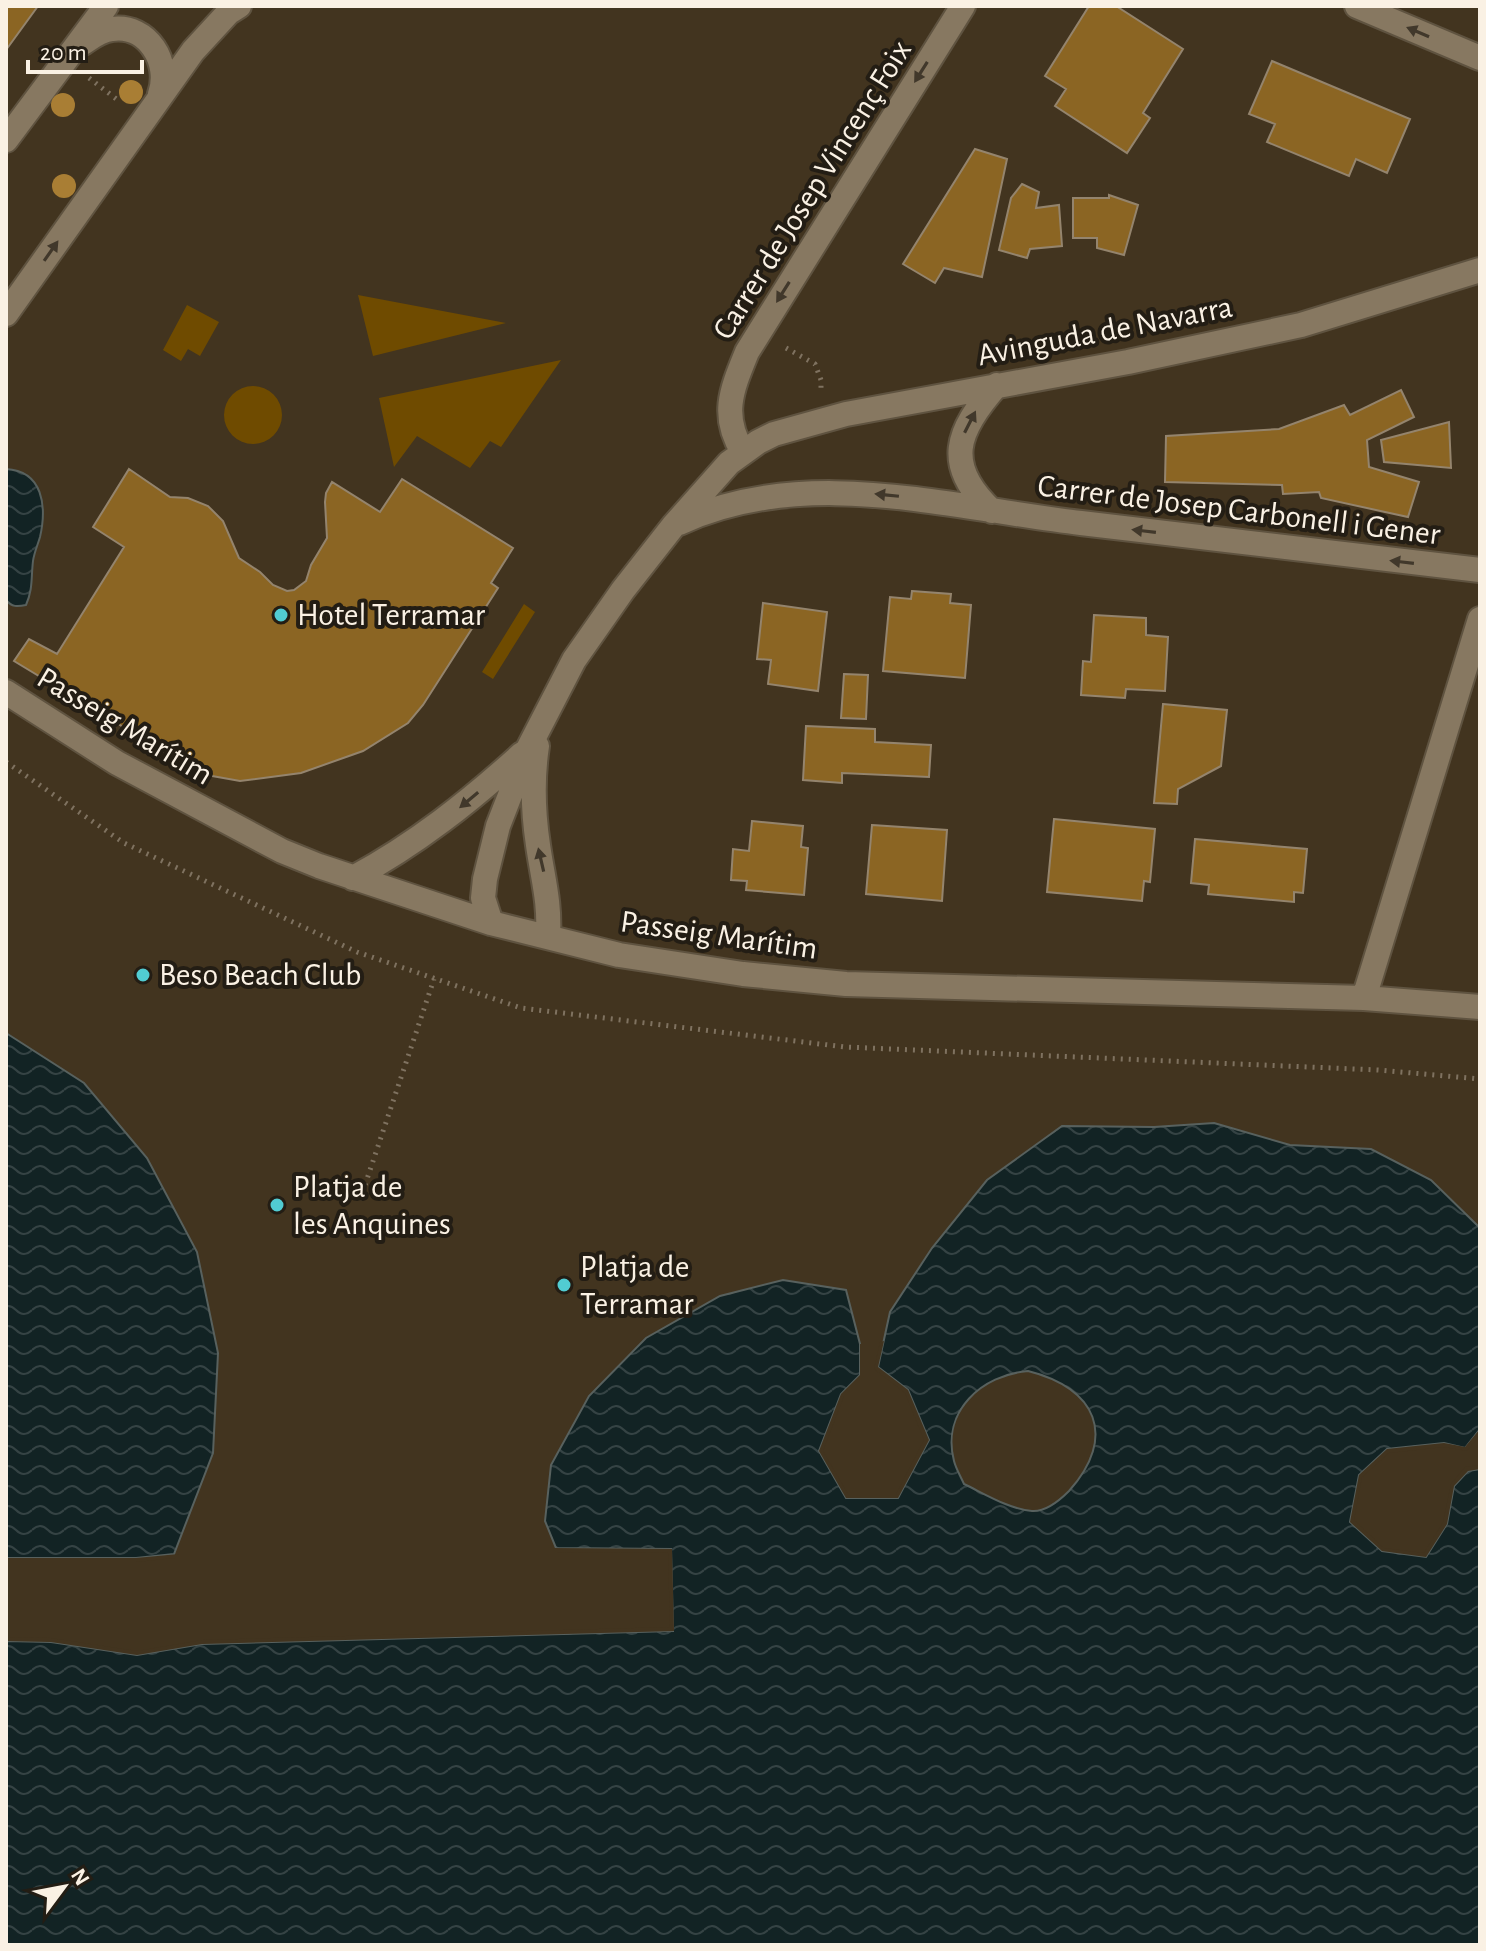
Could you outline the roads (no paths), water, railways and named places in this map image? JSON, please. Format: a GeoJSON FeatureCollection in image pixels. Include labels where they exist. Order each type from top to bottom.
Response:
{"type":"FeatureCollection","features":[{"type":"Feature","properties":{"kind":"street"},"geometry":{"type":"LineString","coordinates":[[6,140],[106,6]]}},
{"type":"Feature","properties":{"kind":"street"},"geometry":{"type":"LineString","coordinates":[[6,314],[193,51],[228,13],[239,6]]}},
{"type":"Feature","properties":{"kind":"street","name":"Carrer de Josep Vincenç Foix"},"geometry":{"type":"LineString","coordinates":[[743,452],[733,436],[729,421],[730,403],[747,352],[963,6]]}},
{"type":"Feature","properties":{"kind":"street"},"geometry":{"type":"LineString","coordinates":[[1357,6],[1480,58]]}},
{"type":"Feature","properties":{"kind":"street"},"geometry":{"type":"LineString","coordinates":[[71,54],[101,31],[130,29],[144,38],[162,64],[165,80],[151,110]]}},
{"type":"Feature","properties":{"kind":"street","name":"Avinguda de Navarra"},"geometry":{"type":"LineString","coordinates":[[743,452],[774,434],[819,420],[1128,362],[1301,325],[1480,270]]}},
{"type":"Feature","properties":{"kind":"street","name":"Carrer de Josep Carbonell i Gener"},"geometry":{"type":"LineString","coordinates":[[992,511],[973,494],[963,473],[960,447],[968,424],[997,385]]}},
{"type":"Feature","properties":{"kind":"street"},"geometry":{"type":"LineString","coordinates":[[491,923],[483,898],[498,826],[528,749],[574,660],[674,525],[717,475],[743,452]]}},
{"type":"Feature","properties":{"kind":"street","name":"Carrer de Josep Carbonell i Gener"},"geometry":{"type":"LineString","coordinates":[[674,525],[709,510],[772,497],[820,493],[887,494],[992,511],[1480,570]]}},
{"type":"Feature","properties":{"kind":"street"},"geometry":{"type":"LineString","coordinates":[[1364,998],[1480,619]]}},
{"type":"Feature","properties":{"kind":"street","name":"Passeig Marítim"},"geometry":{"type":"LineString","coordinates":[[6,692],[117,763],[282,851],[353,878],[491,923],[663,964],[846,984],[1364,998],[1480,1007]]}},
{"type":"Feature","properties":{"kind":"street"},"geometry":{"type":"LineString","coordinates":[[541,724],[533,793],[538,846],[548,894],[548,937]]}},
{"type":"Feature","properties":{"kind":"street"},"geometry":{"type":"LineString","coordinates":[[353,878],[446,820],[528,749]]}},
{"type":"Feature","properties":{"kind":"water"},"geometry":{"type":"Polygon","coordinates":[[[6,469],[28,476],[40,492],[42,502],[42,525],[30,594],[26,605],[20,606],[6,600],[6,469]]]}},
{"type":"Feature","properties":{"kind":"water"},"geometry":{"type":"Polygon","coordinates":[[[6,1033],[84,1083],[147,1158],[197,1252],[218,1353],[213,1453],[174,1554],[136,1558],[6,1558],[6,1033]]]}},
{"type":"Feature","properties":{"kind":"water"},"geometry":{"type":"Polygon","coordinates":[[[1214,1123],[1290,1145],[1371,1149],[1431,1180],[1480,1228],[1480,1429],[1465,1448],[1444,1443],[1387,1449],[1359,1475],[1350,1522],[1382,1551],[1426,1557],[1447,1524],[1454,1486],[1468,1471],[1480,1469],[1480,1945],[6,1945],[6,1641],[51,1642],[137,1655],[202,1644],[673,1631],[671,1549],[556,1548],[545,1521],[551,1465],[589,1396],[646,1338],[720,1296],[783,1280],[846,1290],[860,1344],[860,1375],[841,1394],[819,1451],[846,1498],[898,1498],[929,1440],[908,1390],[878,1367],[890,1312],[932,1248],[987,1180],[1062,1126],[1154,1127],[1214,1123]],[[1028,1371],[1011,1374],[981,1388],[969,1399],[954,1426],[952,1443],[955,1464],[964,1484],[1006,1504],[1032,1511],[1057,1502],[1069,1491],[1084,1471],[1093,1451],[1095,1433],[1092,1417],[1084,1402],[1070,1389],[1028,1371]]]}},
{"type":"Feature","properties":{"kind":"place","name":"Hotel Terramar"},"geometry":{"type":"Point","coordinates":[281,615]}},
{"type":"Feature","properties":{"kind":"place","name":"Beso Beach Club"},"geometry":{"type":"Point","coordinates":[143,975]}},
{"type":"Feature","properties":{"kind":"place","name":"Platja de les Anquines"},"geometry":{"type":"Point","coordinates":[277,1205]}},
{"type":"Feature","properties":{"kind":"place","name":"Platja de Terramar"},"geometry":{"type":"Point","coordinates":[564,1285]}}]}
